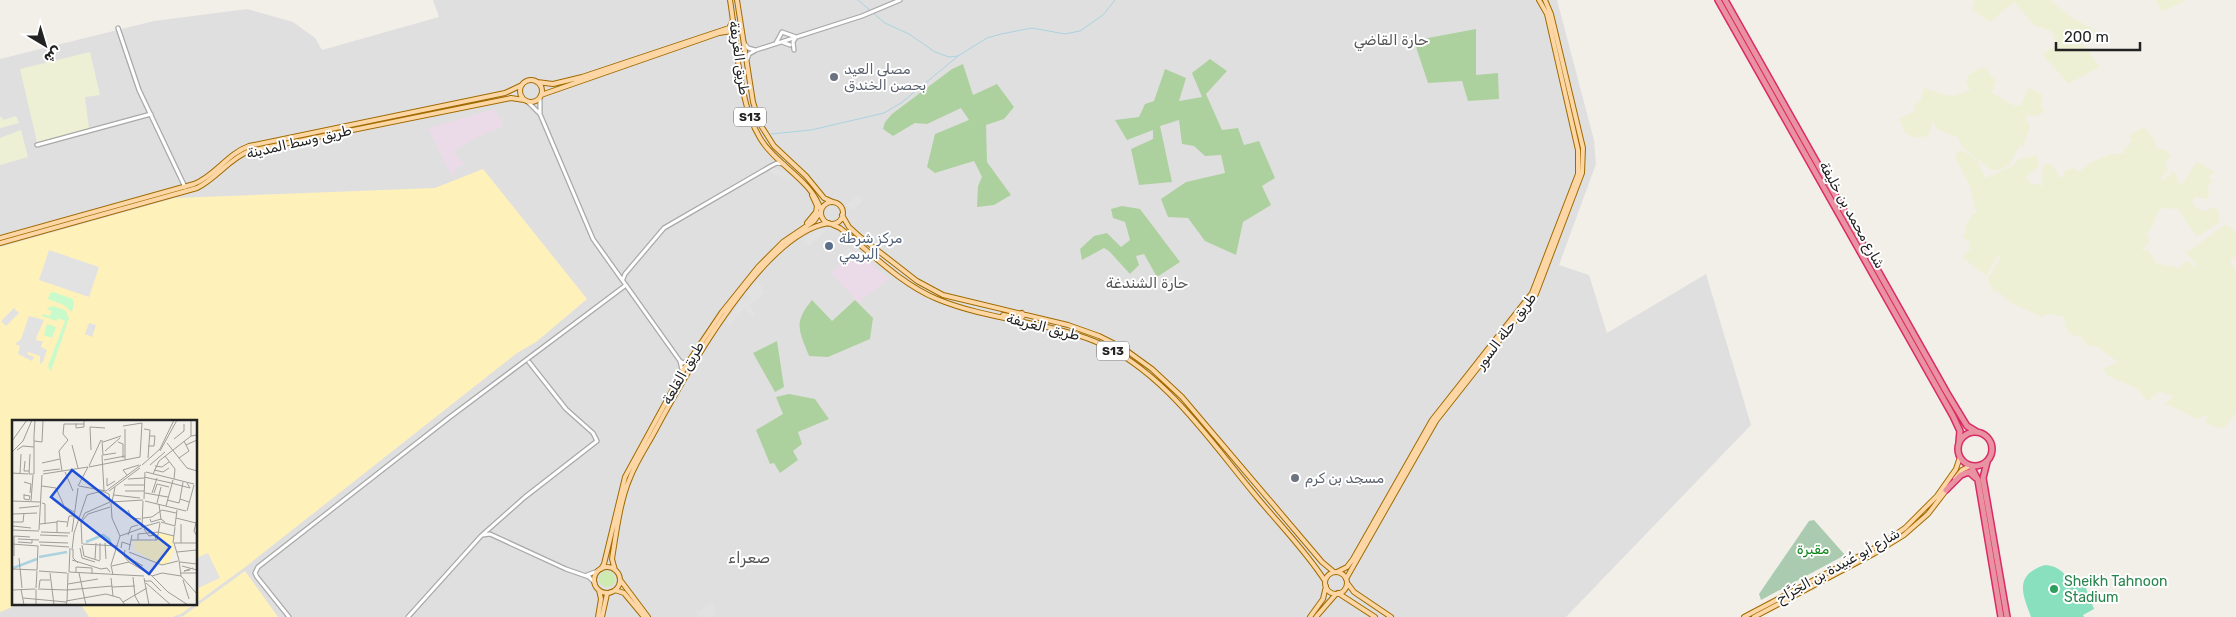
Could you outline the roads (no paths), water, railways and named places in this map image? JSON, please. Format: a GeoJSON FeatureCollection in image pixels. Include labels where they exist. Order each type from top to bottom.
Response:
{"type":"FeatureCollection","features":[{"type":"Feature","properties":{"kind":"highway","name":"شارع محمد بن خليفة"},"geometry":{"type":"LineString","coordinates":[[1718,0],[1953,416],[1960,431],[1960,442]]}},
{"type":"Feature","properties":{"kind":"highway","name":"شارع محمد بن خليفة"},"geometry":{"type":"LineString","coordinates":[[1725,0],[1944,387],[1967,426],[1977,432]]}},
{"type":"Feature","properties":{"kind":"highway"},"geometry":{"type":"LineString","coordinates":[[2001,617],[1978,480],[1970,466],[1960,457],[1958,450],[1960,442],[1966,434],[1977,432],[1987,436],[1991,441],[1992,452],[1983,478],[2007,617]]}},
{"type":"Feature","properties":{"kind":"highway"},"geometry":{"type":"LineString","coordinates":[[1970,466],[1979,466],[1987,462]]}},
{"type":"Feature","properties":{"kind":"highway"},"geometry":{"type":"LineString","coordinates":[[1946,490],[1965,472],[1972,473],[1978,480]]}},
{"type":"Feature","properties":{"kind":"main road","name":"طريق الغريفة"},"geometry":{"type":"LineString","coordinates":[[731,0],[746,103],[751,121],[761,139],[812,192],[821,211]]}},
{"type":"Feature","properties":{"kind":"main road","name":"طريق حلة السور"},"geometry":{"type":"LineString","coordinates":[[1335,572],[1347,566],[1353,559],[1432,420],[1532,292],[1578,174],[1578,150],[1545,9],[1539,0]]}},
{"type":"Feature","properties":{"kind":"main road","name":"طريق حلة السور"},"geometry":{"type":"LineString","coordinates":[[1346,580],[1436,422],[1536,294],[1582,173],[1583,148],[1551,14],[1545,0]]}},
{"type":"Feature","properties":{"kind":"main road","name":"طريق الغريفة"},"geometry":{"type":"LineString","coordinates":[[737,1],[755,113],[774,146],[806,176],[824,198],[832,202]]}},
{"type":"Feature","properties":{"kind":"main road"},"geometry":{"type":"LineString","coordinates":[[733,18],[729,28],[607,69],[561,83],[531,80],[522,85],[520,93],[526,101],[533,102],[540,96],[719,33],[732,31],[736,37]]}},
{"type":"Feature","properties":{"kind":"main road"},"geometry":{"type":"LineString","coordinates":[[537,82],[541,88],[540,96]]}},
{"type":"Feature","properties":{"kind":"main road","name":"طريق وسط المدينة"},"geometry":{"type":"LineString","coordinates":[[0,238],[185,187],[202,180],[234,153],[249,146],[505,94],[522,85]]}},
{"type":"Feature","properties":{"kind":"main road","name":"طريق وسط المدينة"},"geometry":{"type":"LineString","coordinates":[[0,243],[197,188],[209,181],[235,158],[250,151],[511,98],[526,101]]}},
{"type":"Feature","properties":{"kind":"main road"},"geometry":{"type":"LineString","coordinates":[[783,242],[814,217],[816,206],[812,192]]}},
{"type":"Feature","properties":{"kind":"main road"},"geometry":{"type":"LineString","coordinates":[[821,211],[824,205],[832,202]]}},
{"type":"Feature","properties":{"kind":"main road","name":"S13"},"geometry":{"type":"LineString","coordinates":[[832,202],[841,207],[842,215]]}},
{"type":"Feature","properties":{"kind":"main road","name":"S13"},"geometry":{"type":"LineString","coordinates":[[821,211],[822,218],[830,224]]}},
{"type":"Feature","properties":{"kind":"main road","name":"طريق القلعة"},"geometry":{"type":"LineString","coordinates":[[599,570],[604,564],[625,477],[689,360],[740,289],[768,255],[783,242],[814,221],[821,211]]}},
{"type":"Feature","properties":{"kind":"main road","name":"طريق الغريفة"},"geometry":{"type":"LineString","coordinates":[[842,215],[849,227],[917,281],[952,298],[1022,313],[1068,325],[1098,336],[1122,348],[1152,369],[1182,397],[1322,562],[1335,572]]}},
{"type":"Feature","properties":{"kind":"main road"},"geometry":{"type":"LineString","coordinates":[[830,224],[838,222],[842,215]]}},
{"type":"Feature","properties":{"kind":"main road","name":"طريق الغريفة"},"geometry":{"type":"LineString","coordinates":[[830,224],[918,289],[958,307],[1067,331],[1095,341],[1148,373],[1177,402],[1325,583]]}},
{"type":"Feature","properties":{"kind":"main road","name":"طريق القلعة"},"geometry":{"type":"LineString","coordinates":[[615,570],[612,559],[629,479],[691,366],[722,320],[775,256],[806,232],[818,226],[830,224]]}},
{"type":"Feature","properties":{"kind":"main road"},"geometry":{"type":"LineString","coordinates":[[994,315],[1004,314],[1021,318],[1023,317],[1022,313]]}},
{"type":"Feature","properties":{"kind":"main road","name":"شارع أبو عُبَيدة بن الجَرَّاح"},"geometry":{"type":"LineString","coordinates":[[1744,617],[1882,544],[1905,528],[1937,496],[1956,469],[1960,457]]}},
{"type":"Feature","properties":{"kind":"main road","name":"شارع أبو عُبَيدة بن الجَرَّاح"},"geometry":{"type":"LineString","coordinates":[[1754,617],[1890,545],[1924,519],[1962,470],[1970,466]]}},
{"type":"Feature","properties":{"kind":"main road"},"geometry":{"type":"LineString","coordinates":[[598,617],[601,599],[595,583],[595,577],[599,570],[608,567],[615,570],[620,580],[648,617]]}},
{"type":"Feature","properties":{"kind":"main road"},"geometry":{"type":"LineString","coordinates":[[1310,617],[1323,599],[1327,577],[1335,572],[1343,574],[1348,586],[1354,592],[1391,617]]}},
{"type":"Feature","properties":{"kind":"main road"},"geometry":{"type":"LineString","coordinates":[[602,617],[608,594],[613,591],[620,580]]}},
{"type":"Feature","properties":{"kind":"main road"},"geometry":{"type":"LineString","coordinates":[[1316,616],[1337,593],[1345,588],[1346,580]]}},
{"type":"Feature","properties":{"kind":"main road"},"geometry":{"type":"LineString","coordinates":[[1325,583],[1330,592],[1337,593],[1375,617]]}},
{"type":"Feature","properties":{"kind":"main road"},"geometry":{"type":"LineString","coordinates":[[598,588],[605,592],[624,593],[644,617]]}},
{"type":"Feature","properties":{"kind":"street"},"geometry":{"type":"LineString","coordinates":[[746,61],[750,54],[756,50],[862,16],[900,0]]}},
{"type":"Feature","properties":{"kind":"street"},"geometry":{"type":"LineString","coordinates":[[118,28],[139,90],[185,187]]}},
{"type":"Feature","properties":{"kind":"street"},"geometry":{"type":"LineString","coordinates":[[775,43],[782,32],[796,37]]}},
{"type":"Feature","properties":{"kind":"street"},"geometry":{"type":"LineString","coordinates":[[794,50],[793,42],[796,37]]}},
{"type":"Feature","properties":{"kind":"street"},"geometry":{"type":"LineString","coordinates":[[743,40],[748,48],[756,50]]}},
{"type":"Feature","properties":{"kind":"street"},"geometry":{"type":"LineString","coordinates":[[781,42],[790,45]]}},
{"type":"Feature","properties":{"kind":"street"},"geometry":{"type":"LineString","coordinates":[[540,96],[540,114],[588,230],[680,362],[682,372]]}},
{"type":"Feature","properties":{"kind":"street"},"geometry":{"type":"LineString","coordinates":[[526,101],[540,114]]}},
{"type":"Feature","properties":{"kind":"street"},"geometry":{"type":"LineString","coordinates":[[37,145],[151,114]]}},
{"type":"Feature","properties":{"kind":"street"},"geometry":{"type":"LineString","coordinates":[[761,139],[773,158],[771,166]]}},
{"type":"Feature","properties":{"kind":"street"},"geometry":{"type":"LineString","coordinates":[[622,280],[628,270],[664,228],[771,166],[777,163],[784,164]]}},
{"type":"Feature","properties":{"kind":"street"},"geometry":{"type":"LineString","coordinates":[[616,271],[621,274],[628,270]]}},
{"type":"Feature","properties":{"kind":"street"},"geometry":{"type":"LineString","coordinates":[[288,617],[256,577],[256,570],[520,364],[626,285]]}},
{"type":"Feature","properties":{"kind":"street"},"geometry":{"type":"LineString","coordinates":[[529,362],[533,354]]}},
{"type":"Feature","properties":{"kind":"street"},"geometry":{"type":"LineString","coordinates":[[680,362],[683,363],[689,360]]}},
{"type":"Feature","properties":{"kind":"street"},"geometry":{"type":"LineString","coordinates":[[520,364],[529,362]]}},
{"type":"Feature","properties":{"kind":"street"},"geometry":{"type":"LineString","coordinates":[[408,617],[481,536],[525,497],[597,441],[593,433],[566,410],[529,362]]}},
{"type":"Feature","properties":{"kind":"street"},"geometry":{"type":"LineString","coordinates":[[490,534],[492,526]]}},
{"type":"Feature","properties":{"kind":"street"},"geometry":{"type":"LineString","coordinates":[[481,536],[490,534],[563,568],[584,574],[595,583]]}},
{"type":"Feature","properties":{"kind":"street"},"geometry":{"type":"LineString","coordinates":[[584,574],[599,570]]}},
{"type":"Feature","properties":{"kind":"waterway"},"geometry":{"type":"LineString","coordinates":[[858,0],[885,23],[909,34],[935,52],[949,57],[958,56],[987,38],[1001,34],[1032,28],[1065,34],[1080,31],[1103,15],[1115,0]]}},
{"type":"Feature","properties":{"kind":"waterway"},"geometry":{"type":"LineString","coordinates":[[771,134],[811,130],[884,113],[901,103],[957,57]]}},
{"type":"Feature","properties":{"kind":"place","name":"مصلى العيد بحصن الخندق"},"geometry":{"type":"Point","coordinates":[834,77]}},
{"type":"Feature","properties":{"kind":"place","name":"مركز شرطة البريمي"},"geometry":{"type":"Point","coordinates":[829,246]}},
{"type":"Feature","properties":{"kind":"place","name":"مسجد بن كرم"},"geometry":{"type":"Point","coordinates":[1295,478]}},
{"type":"Feature","properties":{"kind":"place","name":"Sheikh Tahnoon Stadium"},"geometry":{"type":"Point","coordinates":[2054,589]}},
{"type":"Feature","properties":{"kind":"district","name":"حارة القاضي"},"geometry":{"type":"Point","coordinates":[1391,40]}},
{"type":"Feature","properties":{"kind":"district","name":"حارة الشندغة"},"geometry":{"type":"Point","coordinates":[1147,283]}},
{"type":"Feature","properties":{"kind":"district","name":"صعراء"},"geometry":{"type":"Point","coordinates":[749,557]}},
{"type":"Feature","properties":{"kind":"park label","name":"مقبرة"},"geometry":{"type":"Point","coordinates":[1813,549]}}]}
